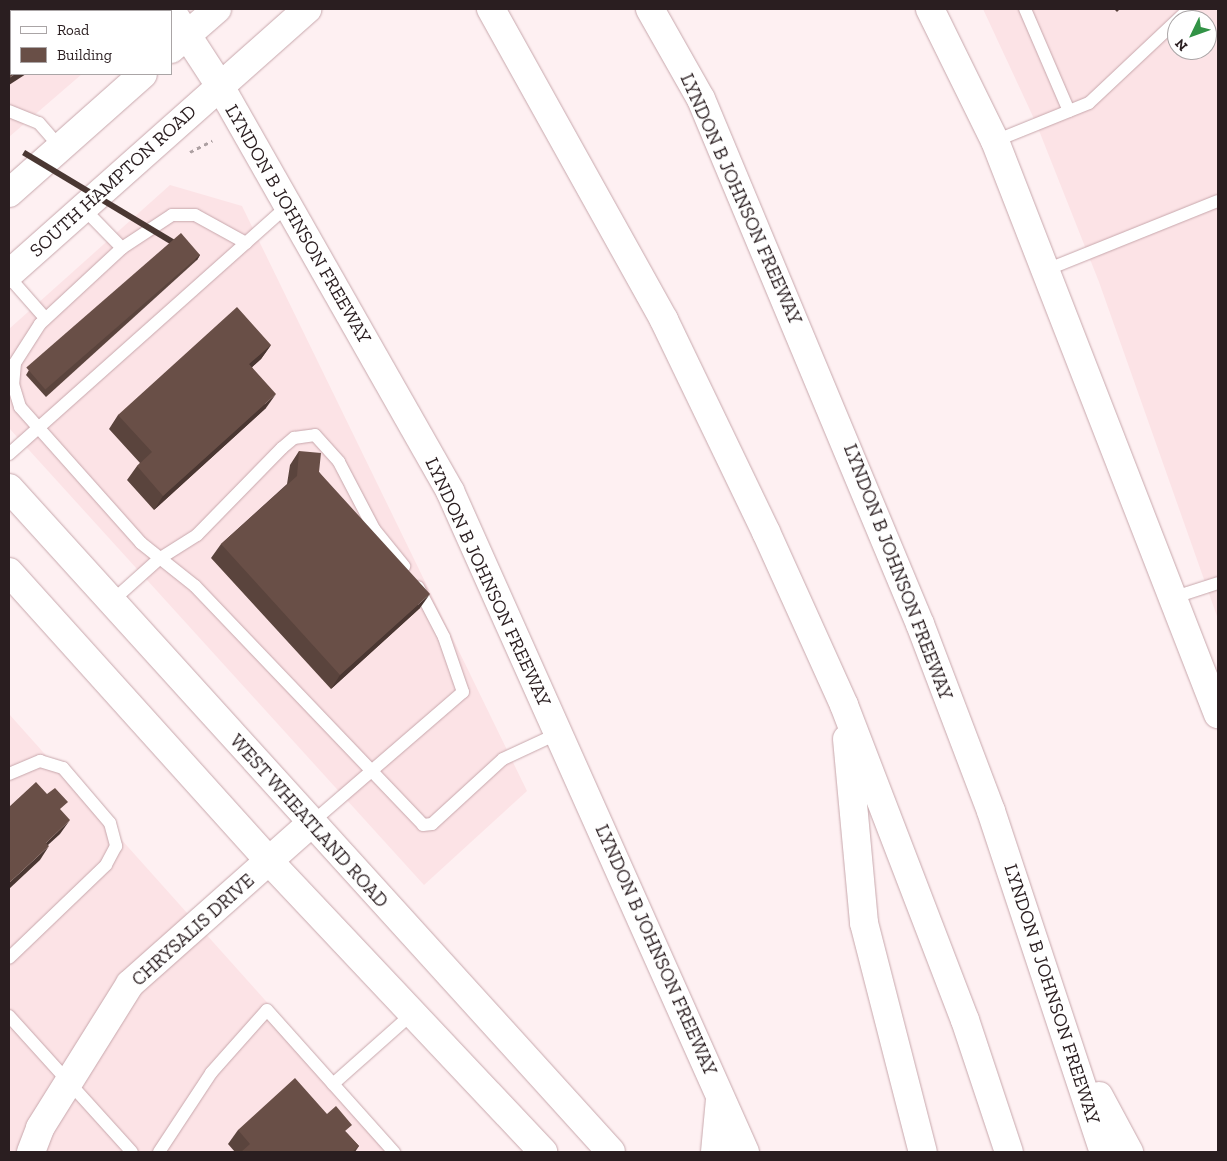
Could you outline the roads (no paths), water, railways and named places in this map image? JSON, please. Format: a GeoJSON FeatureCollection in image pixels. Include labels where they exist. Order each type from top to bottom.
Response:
{"type":"FeatureCollection","features":[{"type":"Feature","properties":{"kind":"main road"},"geometry":{"type":"LineString","coordinates":[[179,42],[217,9]]}},
{"type":"Feature","properties":{"kind":"main road","name":"SOUTH HAMPTON ROAD"},"geometry":{"type":"LineString","coordinates":[[9,276],[307,9]]}},
{"type":"Feature","properties":{"kind":"main road"},"geometry":{"type":"LineString","coordinates":[[491,9],[664,320],[844,705],[965,1020],[1009,1152]]}},
{"type":"Feature","properties":{"kind":"main road","name":"LYNDON B JOHNSON FREEWAY"},"geometry":{"type":"LineString","coordinates":[[650,9],[701,99],[847,440],[991,811],[1067,1035],[1104,1152]]}},
{"type":"Feature","properties":{"kind":"main road"},"geometry":{"type":"LineString","coordinates":[[930,9],[994,140],[1176,597],[1218,714]]}},
{"type":"Feature","properties":{"kind":"main road","name":"LYNDON B JOHNSON FREEWAY"},"geometry":{"type":"LineString","coordinates":[[172,16],[179,42],[220,86],[450,491],[745,1152]]}},
{"type":"Feature","properties":{"kind":"main road"},"geometry":{"type":"LineString","coordinates":[[9,193],[142,75]]}},
{"type":"Feature","properties":{"kind":"main road","name":"WEST WHEATLAND ROAD"},"geometry":{"type":"LineString","coordinates":[[9,488],[310,824],[611,1152]]}},
{"type":"Feature","properties":{"kind":"main road"},"geometry":{"type":"LineString","coordinates":[[9,572],[269,861],[542,1152]]}},
{"type":"Feature","properties":{"kind":"main road"},"geometry":{"type":"LineString","coordinates":[[844,705],[864,923],[923,1152]]}},
{"type":"Feature","properties":{"kind":"main road","name":"CHRYSALIS DRIVE"},"geometry":{"type":"LineString","coordinates":[[32,1152],[40,1128],[130,984],[310,824]]}},
{"type":"Feature","properties":{"kind":"main road"},"geometry":{"type":"LineString","coordinates":[[1067,1035],[1129,1152]]}},
{"type":"Feature","properties":{"kind":"main road"},"geometry":{"type":"LineString","coordinates":[[715,1152],[721,1095]]}},
{"type":"Feature","properties":{"kind":"lane"},"geometry":{"type":"LineString","coordinates":[[1025,9],[1069,111]]}},
{"type":"Feature","properties":{"kind":"lane"},"geometry":{"type":"LineString","coordinates":[[994,140],[1089,103],[1189,9]]}},
{"type":"Feature","properties":{"kind":"lane"},"geometry":{"type":"LineString","coordinates":[[9,111],[39,123],[60,147]]}},
{"type":"Feature","properties":{"kind":"lane"},"geometry":{"type":"LineString","coordinates":[[1046,270],[1218,201]]}},
{"type":"Feature","properties":{"kind":"lane"},"geometry":{"type":"LineString","coordinates":[[9,454],[288,206]]}},
{"type":"Feature","properties":{"kind":"lane"},"geometry":{"type":"LineString","coordinates":[[83,208],[122,248]]}},
{"type":"Feature","properties":{"kind":"lane"},"geometry":{"type":"LineString","coordinates":[[246,243],[194,215],[172,215],[122,248],[45,318],[15,363],[13,384],[20,407],[159,559],[195,586],[415,819],[423,825],[432,824],[503,759],[559,733]]}},
{"type":"Feature","properties":{"kind":"lane"},"geometry":{"type":"LineString","coordinates":[[9,276],[45,318]]}},
{"type":"Feature","properties":{"kind":"lane"},"geometry":{"type":"LineString","coordinates":[[111,602],[159,559],[197,535],[294,438],[315,435],[339,462],[374,529],[412,576],[438,623],[463,692],[447,709],[310,824]]}},
{"type":"Feature","properties":{"kind":"lane"},"geometry":{"type":"LineString","coordinates":[[1176,597],[1218,582]]}},
{"type":"Feature","properties":{"kind":"lane"},"geometry":{"type":"LineString","coordinates":[[9,774],[40,761],[63,768],[110,823],[116,846],[106,865],[9,958]]}},
{"type":"Feature","properties":{"kind":"lane"},"geometry":{"type":"LineString","coordinates":[[159,1152],[212,1073],[267,1010],[394,1152]]}},
{"type":"Feature","properties":{"kind":"lane"},"geometry":{"type":"LineString","coordinates":[[333,1084],[413,1013]]}},
{"type":"Feature","properties":{"kind":"lane"},"geometry":{"type":"LineString","coordinates":[[9,1016],[132,1152]]}}]}
